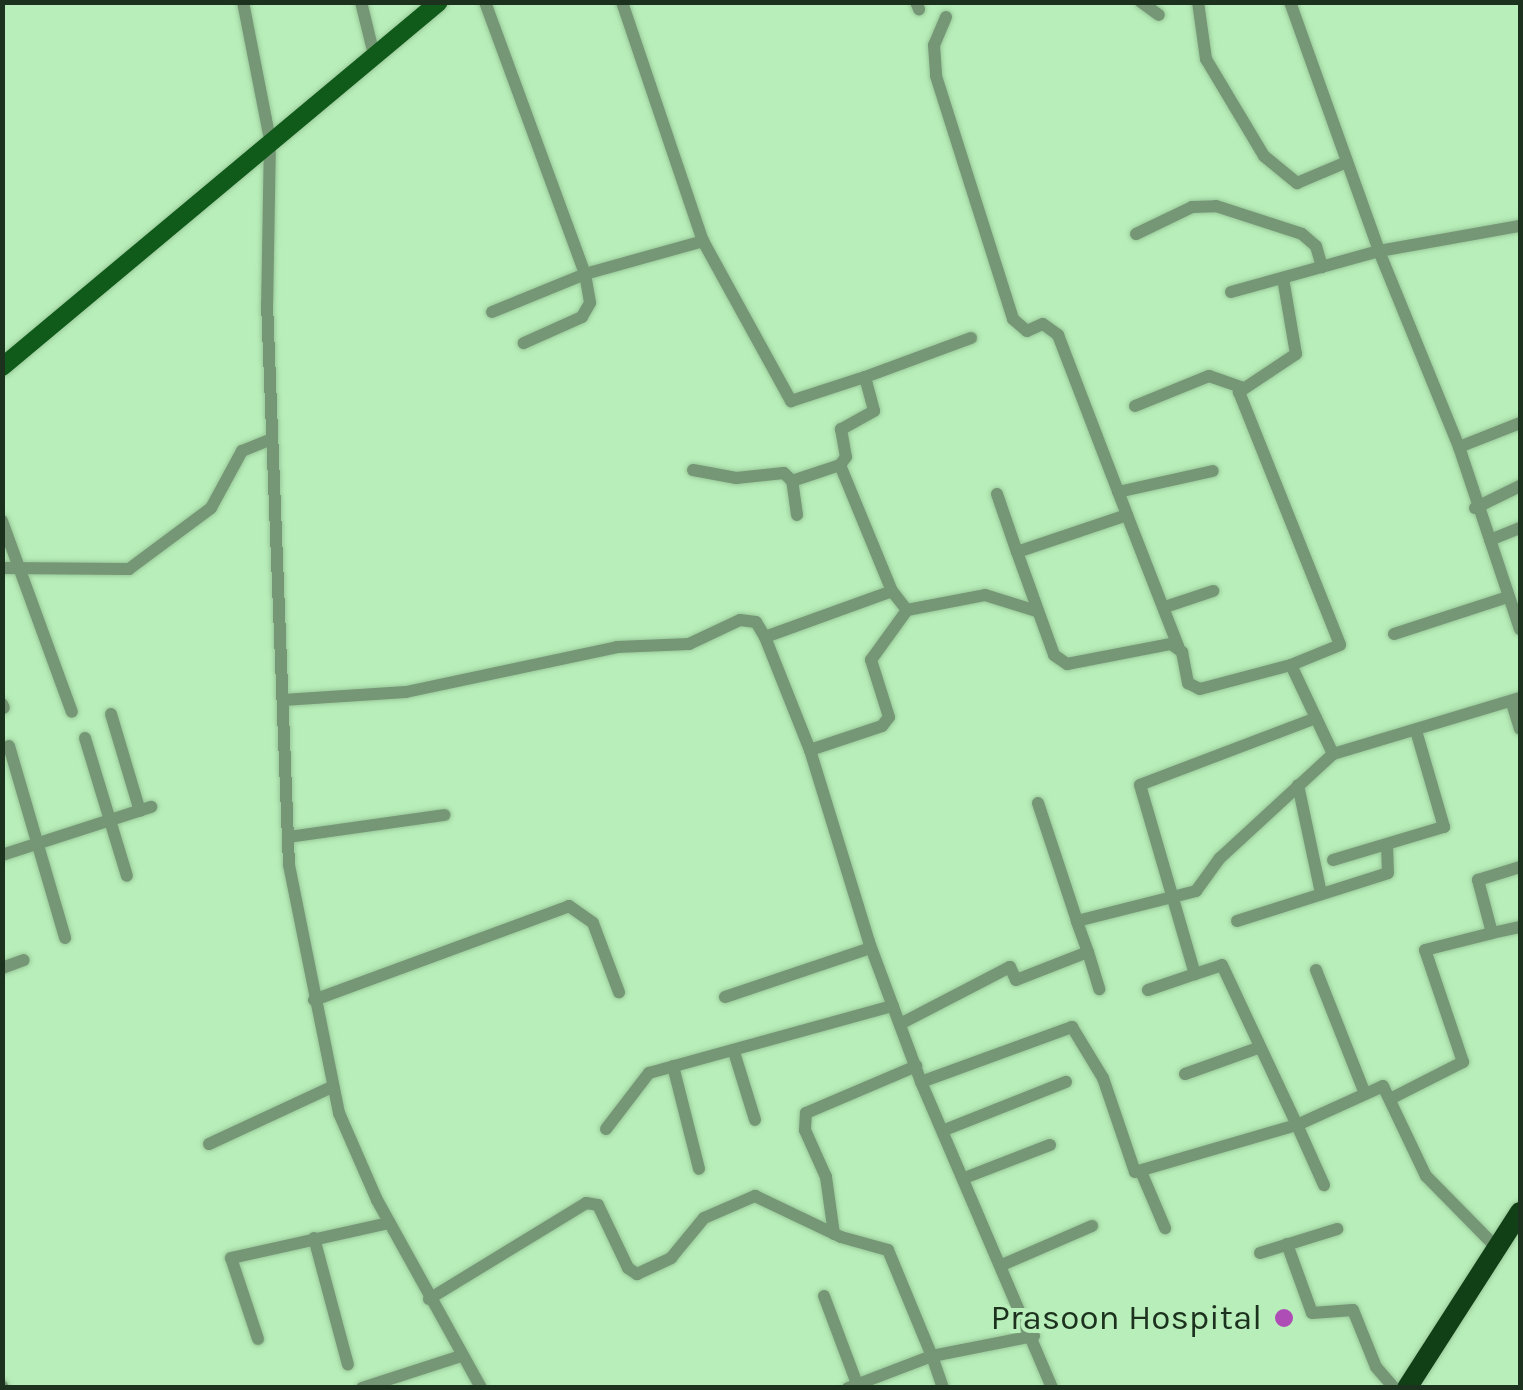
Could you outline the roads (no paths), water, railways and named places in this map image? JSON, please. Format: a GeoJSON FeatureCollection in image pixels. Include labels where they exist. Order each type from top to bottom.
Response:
{"type":"FeatureCollection","features":[{"type":"Feature","properties":{"kind":"highway"},"geometry":{"type":"LineString","coordinates":[[1407,1388],[1520,1212]]}},
{"type":"Feature","properties":{"kind":"main road"},"geometry":{"type":"LineString","coordinates":[[2,367],[270,139],[440,2]]}},
{"type":"Feature","properties":{"kind":"street"},"geometry":{"type":"LineString","coordinates":[[243,2],[270,139],[272,439],[288,837],[314,1000],[332,1087],[389,1223],[481,1388]]}},
{"type":"Feature","properties":{"kind":"street"},"geometry":{"type":"LineString","coordinates":[[361,2],[374,55]]}},
{"type":"Feature","properties":{"kind":"street"},"geometry":{"type":"LineString","coordinates":[[485,2],[585,274],[590,303],[582,317],[524,343]]}},
{"type":"Feature","properties":{"kind":"street"},"geometry":{"type":"LineString","coordinates":[[622,2],[704,241],[791,401],[971,338]]}},
{"type":"Feature","properties":{"kind":"street"},"geometry":{"type":"LineString","coordinates":[[1140,2],[1159,15]]}},
{"type":"Feature","properties":{"kind":"street"},"geometry":{"type":"LineString","coordinates":[[1198,2],[1206,60],[1264,156],[1297,183],[1347,162]]}},
{"type":"Feature","properties":{"kind":"street"},"geometry":{"type":"LineString","coordinates":[[1290,2],[1379,251],[1459,446],[1475,508],[1520,629]]}},
{"type":"Feature","properties":{"kind":"street"},"geometry":{"type":"LineString","coordinates":[[946,17],[934,46],[936,76],[1013,319],[1026,330],[1043,324],[1058,335],[1166,607],[1188,683],[1200,690],[1332,652],[1339,640],[1241,387],[1210,376],[1135,406]]}},
{"type":"Feature","properties":{"kind":"street"},"geometry":{"type":"LineString","coordinates":[[1136,234],[1192,207],[1216,206],[1302,234],[1316,246],[1322,267]]}},
{"type":"Feature","properties":{"kind":"street"},"geometry":{"type":"LineString","coordinates":[[1230,292],[1379,251],[1520,226]]}},
{"type":"Feature","properties":{"kind":"street"},"geometry":{"type":"LineString","coordinates":[[492,312],[585,274],[704,241]]}},
{"type":"Feature","properties":{"kind":"street"},"geometry":{"type":"LineString","coordinates":[[1241,387],[1296,354],[1283,278]]}},
{"type":"Feature","properties":{"kind":"street"},"geometry":{"type":"LineString","coordinates":[[792,481],[840,465],[846,457],[840,430],[874,410],[865,378]]}},
{"type":"Feature","properties":{"kind":"street"},"geometry":{"type":"LineString","coordinates":[[1459,446],[1520,424]]}},
{"type":"Feature","properties":{"kind":"street"},"geometry":{"type":"LineString","coordinates":[[2,568],[106,574],[129,569],[211,508],[242,451],[272,439]]}},
{"type":"Feature","properties":{"kind":"street"},"geometry":{"type":"LineString","coordinates":[[840,465],[892,592],[906,610]]}},
{"type":"Feature","properties":{"kind":"street"},"geometry":{"type":"LineString","coordinates":[[693,470],[736,478],[784,472],[792,481],[797,515]]}},
{"type":"Feature","properties":{"kind":"street"},"geometry":{"type":"LineString","coordinates":[[1118,492],[1213,471]]}},
{"type":"Feature","properties":{"kind":"street"},"geometry":{"type":"LineString","coordinates":[[1475,508],[1520,486]]}},
{"type":"Feature","properties":{"kind":"street"},"geometry":{"type":"LineString","coordinates":[[997,494],[1054,655],[1067,664],[1178,646]]}},
{"type":"Feature","properties":{"kind":"street"},"geometry":{"type":"LineString","coordinates":[[1017,552],[1127,515]]}},
{"type":"Feature","properties":{"kind":"street"},"geometry":{"type":"LineString","coordinates":[[2,521],[72,712]]}},
{"type":"Feature","properties":{"kind":"street"},"geometry":{"type":"LineString","coordinates":[[1490,540],[1520,528]]}},
{"type":"Feature","properties":{"kind":"street"},"geometry":{"type":"LineString","coordinates":[[1166,607],[1213,591]]}},
{"type":"Feature","properties":{"kind":"street"},"geometry":{"type":"LineString","coordinates":[[765,637],[892,592]]}},
{"type":"Feature","properties":{"kind":"street"},"geometry":{"type":"LineString","coordinates":[[810,750],[882,726],[889,717],[872,660],[906,610],[986,595],[1036,610]]}},
{"type":"Feature","properties":{"kind":"street"},"geometry":{"type":"LineString","coordinates":[[1394,634],[1508,597]]}},
{"type":"Feature","properties":{"kind":"street"},"geometry":{"type":"LineString","coordinates":[[284,700],[406,692],[616,647],[688,644],[740,620],[756,622],[810,750],[871,948],[922,1082],[947,1128],[1052,1388]]}},
{"type":"Feature","properties":{"kind":"street"},"geometry":{"type":"LineString","coordinates":[[1291,665],[1333,754]]}},
{"type":"Feature","properties":{"kind":"street"},"geometry":{"type":"LineString","coordinates":[[1077,921],[1208,882],[1220,858],[1333,754],[1417,734],[1516,701],[1520,729]]}},
{"type":"Feature","properties":{"kind":"street"},"geometry":{"type":"LineString","coordinates":[[2,856],[146,809],[111,714]]}},
{"type":"Feature","properties":{"kind":"street"},"geometry":{"type":"LineString","coordinates":[[1195,974],[1140,785],[1316,718]]}},
{"type":"Feature","properties":{"kind":"street"},"geometry":{"type":"LineString","coordinates":[[1333,860],[1444,827],[1417,734]]}},
{"type":"Feature","properties":{"kind":"street"},"geometry":{"type":"LineString","coordinates":[[85,738],[127,876]]}},
{"type":"Feature","properties":{"kind":"street"},"geometry":{"type":"LineString","coordinates":[[9,746],[65,938]]}},
{"type":"Feature","properties":{"kind":"street"},"geometry":{"type":"LineString","coordinates":[[1298,785],[1320,893]]}},
{"type":"Feature","properties":{"kind":"street"},"geometry":{"type":"LineString","coordinates":[[1038,802],[1099,989]]}},
{"type":"Feature","properties":{"kind":"street"},"geometry":{"type":"LineString","coordinates":[[288,837],[444,815]]}},
{"type":"Feature","properties":{"kind":"street"},"geometry":{"type":"LineString","coordinates":[[1237,921],[1391,871],[1387,846]]}},
{"type":"Feature","properties":{"kind":"street"},"geometry":{"type":"LineString","coordinates":[[1492,933],[1478,880],[1520,866]]}},
{"type":"Feature","properties":{"kind":"street"},"geometry":{"type":"LineString","coordinates":[[314,1000],[569,906],[586,912],[593,923],[618,992]]}},
{"type":"Feature","properties":{"kind":"street"},"geometry":{"type":"LineString","coordinates":[[1390,1099],[1463,1062],[1425,950],[1520,928]]}},
{"type":"Feature","properties":{"kind":"street"},"geometry":{"type":"LineString","coordinates":[[724,997],[871,948]]}},
{"type":"Feature","properties":{"kind":"street"},"geometry":{"type":"LineString","coordinates":[[900,1024],[1010,967],[1016,980],[1088,952]]}},
{"type":"Feature","properties":{"kind":"street"},"geometry":{"type":"LineString","coordinates":[[2,968],[24,960]]}},
{"type":"Feature","properties":{"kind":"street"},"geometry":{"type":"LineString","coordinates":[[1148,990],[1222,965],[1324,1185]]}},
{"type":"Feature","properties":{"kind":"street"},"geometry":{"type":"LineString","coordinates":[[1316,970],[1365,1094]]}},
{"type":"Feature","properties":{"kind":"street"},"geometry":{"type":"LineString","coordinates":[[606,1130],[641,1080],[673,1066],[893,1006]]}},
{"type":"Feature","properties":{"kind":"street"},"geometry":{"type":"LineString","coordinates":[[922,1082],[1072,1027],[1104,1078],[1130,1165],[1142,1174],[1166,1228]]}},
{"type":"Feature","properties":{"kind":"street"},"geometry":{"type":"LineString","coordinates":[[1184,1074],[1258,1048]]}},
{"type":"Feature","properties":{"kind":"street"},"geometry":{"type":"LineString","coordinates":[[734,1052],[754,1120]]}},
{"type":"Feature","properties":{"kind":"street"},"geometry":{"type":"LineString","coordinates":[[673,1066],[700,1169]]}},
{"type":"Feature","properties":{"kind":"street"},"geometry":{"type":"LineString","coordinates":[[834,1234],[826,1177],[806,1130],[806,1113],[916,1066]]}},
{"type":"Feature","properties":{"kind":"street"},"geometry":{"type":"LineString","coordinates":[[947,1128],[1066,1082]]}},
{"type":"Feature","properties":{"kind":"street"},"geometry":{"type":"LineString","coordinates":[[1142,1174],[1297,1125],[1384,1086],[1426,1176],[1497,1248]]}},
{"type":"Feature","properties":{"kind":"street"},"geometry":{"type":"LineString","coordinates":[[210,1144],[332,1087]]}},
{"type":"Feature","properties":{"kind":"street"},"geometry":{"type":"LineString","coordinates":[[967,1177],[1050,1145]]}},
{"type":"Feature","properties":{"kind":"street"},"geometry":{"type":"LineString","coordinates":[[429,1300],[586,1203],[598,1205],[628,1268],[638,1274],[671,1258],[704,1218],[755,1196],[834,1234],[888,1250],[943,1388]]}},
{"type":"Feature","properties":{"kind":"street"},"geometry":{"type":"LineString","coordinates":[[258,1339],[231,1273],[232,1258],[389,1223]]}},
{"type":"Feature","properties":{"kind":"street"},"geometry":{"type":"LineString","coordinates":[[1004,1264],[1092,1226]]}},
{"type":"Feature","properties":{"kind":"street"},"geometry":{"type":"LineString","coordinates":[[1260,1253],[1337,1228]]}},
{"type":"Feature","properties":{"kind":"street"},"geometry":{"type":"LineString","coordinates":[[314,1238],[348,1366]]}},
{"type":"Feature","properties":{"kind":"street"},"geometry":{"type":"LineString","coordinates":[[1287,1244],[1312,1314],[1353,1310],[1376,1367],[1394,1388]]}},
{"type":"Feature","properties":{"kind":"street"},"geometry":{"type":"LineString","coordinates":[[824,1296],[852,1386],[932,1356],[1034,1336]]}},
{"type":"Feature","properties":{"kind":"street"},"geometry":{"type":"LineString","coordinates":[[362,1388],[461,1356]]}},
{"type":"Feature","properties":{"kind":"place","name":"Prasoon Hospital"},"geometry":{"type":"Point","coordinates":[1284,1318]}}]}
